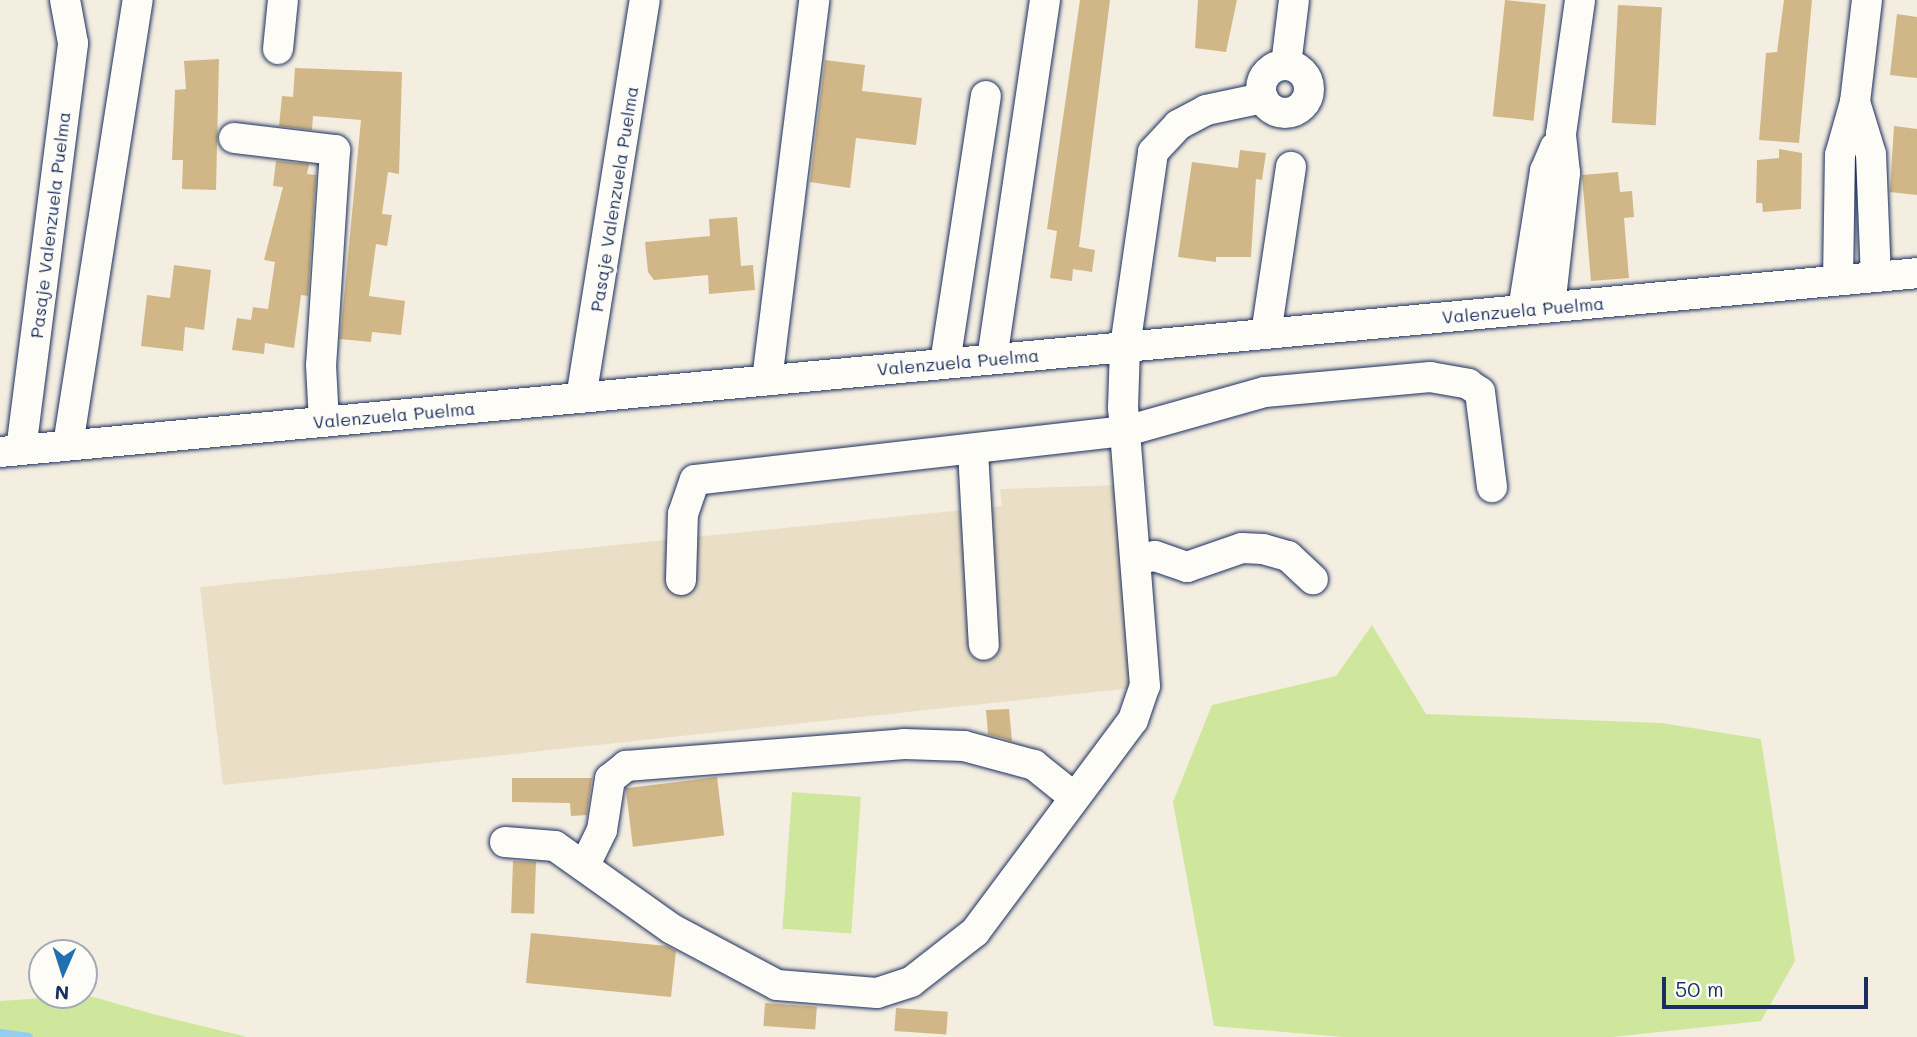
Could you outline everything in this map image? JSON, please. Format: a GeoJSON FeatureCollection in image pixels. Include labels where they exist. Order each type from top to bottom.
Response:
{"type":"FeatureCollection","features":[{"type":"Feature","properties":{"kind":"street","name":"Pasaje Valenzuela Puelma"},"geometry":{"type":"LineString","coordinates":[[10,451],[73,43],[65,0]]}},
{"type":"Feature","properties":{"kind":"street"},"geometry":{"type":"LineString","coordinates":[[68,445],[138,0]]}},
{"type":"Feature","properties":{"kind":"street"},"geometry":{"type":"LineString","coordinates":[[278,50],[283,0]]}},
{"type":"Feature","properties":{"kind":"street","name":"Pasaje Valenzuela Puelma"},"geometry":{"type":"LineString","coordinates":[[581,398],[645,0]]}},
{"type":"Feature","properties":{"kind":"street"},"geometry":{"type":"LineString","coordinates":[[766,380],[814,0]]}},
{"type":"Feature","properties":{"kind":"street"},"geometry":{"type":"LineString","coordinates":[[992,359],[1045,0]]}},
{"type":"Feature","properties":{"kind":"street"},"geometry":{"type":"LineString","coordinates":[[1286,65],[1294,0]]}},
{"type":"Feature","properties":{"kind":"street"},"geometry":{"type":"LineString","coordinates":[[1536,308],[1565,173],[1561,134],[1580,0]]}},
{"type":"Feature","properties":{"kind":"street"},"geometry":{"type":"LineString","coordinates":[[1838,280],[1840,155],[1855,102],[1867,0]]}},
{"type":"Feature","properties":{"kind":"street"},"geometry":{"type":"LineString","coordinates":[[1263,98],[1282,113],[1306,101],[1306,77],[1286,65]]}},
{"type":"Feature","properties":{"kind":"street"},"geometry":{"type":"LineString","coordinates":[[1263,98],[1265,76],[1286,65]]}},
{"type":"Feature","properties":{"kind":"street"},"geometry":{"type":"LineString","coordinates":[[945,363],[986,96]]}},
{"type":"Feature","properties":{"kind":"street"},"geometry":{"type":"LineString","coordinates":[[505,842],[555,846],[672,929],[777,985],[877,993],[911,982],[975,932],[1133,720],[1145,686],[1138,559],[1126,431],[1125,347],[1153,152],[1178,125],[1206,110],[1263,98]]}},
{"type":"Feature","properties":{"kind":"street"},"geometry":{"type":"LineString","coordinates":[[1855,102],[1871,154],[1875,277]]}},
{"type":"Feature","properties":{"kind":"street"},"geometry":{"type":"LineString","coordinates":[[234,138],[335,150],[321,365],[324,422]]}},
{"type":"Feature","properties":{"kind":"street"},"geometry":{"type":"LineString","coordinates":[[1266,334],[1291,167]]}},
{"type":"Feature","properties":{"kind":"street","name":"Valenzuela Puelma"},"geometry":{"type":"LineString","coordinates":[[10,451],[1917,273]]}},
{"type":"Feature","properties":{"kind":"street"},"geometry":{"type":"LineString","coordinates":[[681,580],[683,514],[695,480],[973,451],[1126,431],[1265,392],[1430,377],[1480,392],[1492,487]]}},
{"type":"Feature","properties":{"kind":"street"},"geometry":{"type":"LineString","coordinates":[[973,451],[984,645]]}},
{"type":"Feature","properties":{"kind":"street"},"geometry":{"type":"LineString","coordinates":[[1138,559],[1155,556],[1187,567],[1242,548],[1263,549],[1288,556],[1313,579]]}},
{"type":"Feature","properties":{"kind":"street"},"geometry":{"type":"LineString","coordinates":[[585,865],[602,830],[610,779],[626,766],[904,744],[964,746],[1034,765],[1074,797]]}},
{"type":"Feature","properties":{"kind":"shaded area"},"geometry":{"type":"Polygon","coordinates":[[[1120,485],[1133,688],[223,785],[200,587],[1002,506],[1000,489],[1120,485]]]}},
{"type":"Feature","properties":{"kind":"green space"},"geometry":{"type":"Polygon","coordinates":[[[1372,625],[1426,714],[1661,723],[1761,739],[1795,961],[1761,1021],[1613,1037],[1343,1037],[1214,1026],[1173,802],[1212,705],[1336,676],[1372,625]]]}},
{"type":"Feature","properties":{"kind":"green space"},"geometry":{"type":"Polygon","coordinates":[[[792,792],[861,797],[851,933],[782,929],[792,792]]]}},
{"type":"Feature","properties":{"kind":"green space"},"geometry":{"type":"Polygon","coordinates":[[[98,998],[247,1037],[0,1037],[0,1001],[28,999],[28,1009],[98,1009],[98,998]]]}},
{"type":"Feature","properties":{"kind":"building"},"geometry":{"type":"Polygon","coordinates":[[[1080,0],[1110,0],[1079,247],[1095,250],[1092,272],[1073,269],[1072,281],[1050,278],[1057,231],[1047,229],[1080,0]]]}},
{"type":"Feature","properties":{"kind":"building"},"geometry":{"type":"Polygon","coordinates":[[[1198,0],[1237,0],[1226,52],[1195,48],[1198,0]]]}},
{"type":"Feature","properties":{"kind":"building"},"geometry":{"type":"Polygon","coordinates":[[[1505,0],[1546,4],[1534,121],[1493,116],[1505,0]]]}},
{"type":"Feature","properties":{"kind":"building"},"geometry":{"type":"Polygon","coordinates":[[[1784,0],[1812,0],[1799,143],[1759,140],[1766,53],[1777,52],[1784,0]]]}},
{"type":"Feature","properties":{"kind":"building"},"geometry":{"type":"Polygon","coordinates":[[[1618,5],[1662,7],[1656,125],[1612,123],[1618,5]]]}},
{"type":"Feature","properties":{"kind":"building"},"geometry":{"type":"Polygon","coordinates":[[[1897,14],[1917,17],[1917,78],[1890,75],[1897,14]]]}},
{"type":"Feature","properties":{"kind":"building"},"geometry":{"type":"Polygon","coordinates":[[[219,59],[216,190],[182,189],[183,160],[172,160],[175,90],[186,89],[184,61],[219,59]]]}},
{"type":"Feature","properties":{"kind":"building"},"geometry":{"type":"Polygon","coordinates":[[[825,60],[865,65],[862,91],[922,98],[916,145],[856,138],[850,188],[810,182],[825,60]]]}},
{"type":"Feature","properties":{"kind":"building"},"geometry":{"type":"Polygon","coordinates":[[[295,68],[402,72],[399,174],[388,172],[382,214],[392,215],[387,246],[376,244],[369,296],[405,301],[401,335],[372,332],[371,342],[340,339],[361,120],[313,116],[312,130],[279,126],[282,96],[293,97],[295,68]]]}},
{"type":"Feature","properties":{"kind":"building"},"geometry":{"type":"Polygon","coordinates":[[[1894,126],[1917,129],[1917,195],[1890,192],[1894,126]]]}},
{"type":"Feature","properties":{"kind":"building"},"geometry":{"type":"Polygon","coordinates":[[[1779,149],[1802,153],[1801,209],[1763,212],[1762,203],[1756,203],[1757,160],[1779,158],[1779,149]]]}},
{"type":"Feature","properties":{"kind":"building"},"geometry":{"type":"Polygon","coordinates":[[[1240,150],[1266,153],[1262,180],[1256,179],[1251,257],[1216,257],[1216,262],[1178,257],[1192,162],[1238,168],[1240,150]]]}},
{"type":"Feature","properties":{"kind":"building"},"geometry":{"type":"Polygon","coordinates":[[[276,161],[309,164],[307,174],[316,175],[308,296],[301,295],[294,348],[265,343],[264,354],[232,350],[237,318],[251,320],[253,307],[268,309],[275,262],[264,260],[283,187],[273,186],[276,161]]]}},
{"type":"Feature","properties":{"kind":"building"},"geometry":{"type":"Polygon","coordinates":[[[1618,172],[1620,192],[1632,191],[1634,217],[1624,218],[1629,278],[1591,281],[1582,175],[1618,172]]]}},
{"type":"Feature","properties":{"kind":"building"},"geometry":{"type":"Polygon","coordinates":[[[737,217],[741,266],[753,265],[755,290],[709,294],[708,275],[654,280],[648,272],[645,242],[710,236],[709,219],[737,217]]]}},
{"type":"Feature","properties":{"kind":"building"},"geometry":{"type":"Polygon","coordinates":[[[174,265],[211,270],[204,330],[185,327],[183,351],[141,346],[147,295],[170,298],[174,265]]]}},
{"type":"Feature","properties":{"kind":"building"},"geometry":{"type":"Polygon","coordinates":[[[1009,709],[1012,741],[988,734],[986,710],[1009,709]]]}},
{"type":"Feature","properties":{"kind":"building"},"geometry":{"type":"Polygon","coordinates":[[[717,777],[724,836],[633,847],[626,788],[717,777]]]}},
{"type":"Feature","properties":{"kind":"building"},"geometry":{"type":"Polygon","coordinates":[[[512,778],[592,778],[587,815],[571,816],[570,803],[512,802],[512,778]]]}},
{"type":"Feature","properties":{"kind":"building"},"geometry":{"type":"Polygon","coordinates":[[[513,861],[536,862],[534,914],[511,913],[513,861]]]}},
{"type":"Feature","properties":{"kind":"building"},"geometry":{"type":"Polygon","coordinates":[[[531,933],[667,946],[676,951],[671,997],[526,983],[531,933]]]}},
{"type":"Feature","properties":{"kind":"building"},"geometry":{"type":"Polygon","coordinates":[[[765,1003],[817,1007],[815,1030],[763,1026],[765,1003]]]}},
{"type":"Feature","properties":{"kind":"building"},"geometry":{"type":"Polygon","coordinates":[[[896,1008],[948,1012],[946,1035],[894,1031],[896,1008]]]}},
{"type":"Feature","properties":{"kind":"waterway"},"geometry":{"type":"LineString","coordinates":[[0,1033],[29,1037]]}}]}
